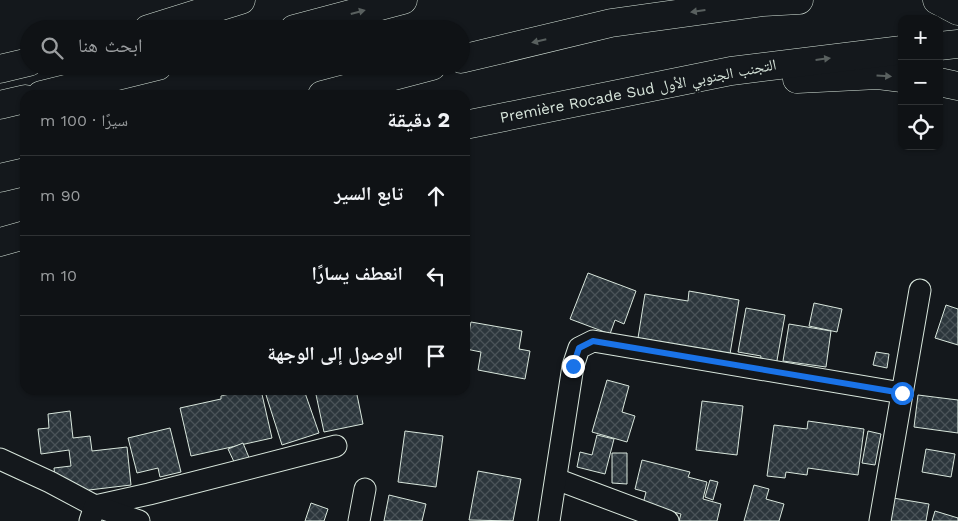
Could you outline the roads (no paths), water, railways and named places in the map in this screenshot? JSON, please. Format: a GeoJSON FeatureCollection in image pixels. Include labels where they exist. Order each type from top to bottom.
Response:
{"type":"FeatureCollection","features":[{"type":"Feature","properties":{"kind":"highway"},"geometry":{"type":"LineString","coordinates":[[177,20],[240,0]]}},
{"type":"Feature","properties":{"kind":"highway"},"geometry":{"type":"LineString","coordinates":[[328,20],[403,0]]}},
{"type":"Feature","properties":{"kind":"highway"},"geometry":{"type":"LineString","coordinates":[[470,57],[611,23],[763,2],[799,0]]}},
{"type":"Feature","properties":{"kind":"highway"},"geometry":{"type":"LineString","coordinates":[[937,0],[958,11]]}},
{"type":"Feature","properties":{"kind":"highway"},"geometry":{"type":"LineString","coordinates":[[943,46],[958,44]]}},
{"type":"Feature","properties":{"kind":"highway","name":"Première Rocade Sud التجنب الجنوبي الأول"},"geometry":{"type":"LineString","coordinates":[[470,124],[731,71],[898,50]]}},
{"type":"Feature","properties":{"kind":"highway"},"geometry":{"type":"LineString","coordinates":[[0,69],[20,64]]}},
{"type":"Feature","properties":{"kind":"highway"},"geometry":{"type":"LineString","coordinates":[[731,71],[761,77],[794,79],[878,76],[898,78]]}},
{"type":"Feature","properties":{"kind":"highway"},"geometry":{"type":"LineString","coordinates":[[61,90],[122,75]]}},
{"type":"Feature","properties":{"kind":"highway"},"geometry":{"type":"LineString","coordinates":[[341,90],[398,75]]}},
{"type":"Feature","properties":{"kind":"highway"},"geometry":{"type":"LineString","coordinates":[[943,83],[958,86]]}},
{"type":"Feature","properties":{"kind":"highway"},"geometry":{"type":"LineString","coordinates":[[0,105],[20,100]]}},
{"type":"Feature","properties":{"kind":"highway"},"geometry":{"type":"LineString","coordinates":[[0,178],[20,173]]}},
{"type":"Feature","properties":{"kind":"highway"},"geometry":{"type":"LineString","coordinates":[[0,242],[20,236]]}},
{"type":"Feature","properties":{"kind":"street"},"geometry":{"type":"LineString","coordinates":[[880,521],[920,290]]}},
{"type":"Feature","properties":{"kind":"street"},"geometry":{"type":"LineString","coordinates":[[550,521],[573,366],[579,348],[593,341],[902,393]]}},
{"type":"Feature","properties":{"kind":"street"},"geometry":{"type":"LineString","coordinates":[[93,514],[149,494],[336,446]]}},
{"type":"Feature","properties":{"kind":"street"},"geometry":{"type":"LineString","coordinates":[[0,459],[50,482],[93,514],[139,521]]}},
{"type":"Feature","properties":{"kind":"street"},"geometry":{"type":"LineString","coordinates":[[556,479],[668,521]]}},
{"type":"Feature","properties":{"kind":"street"},"geometry":{"type":"LineString","coordinates":[[359,521],[365,489]]}}]}
